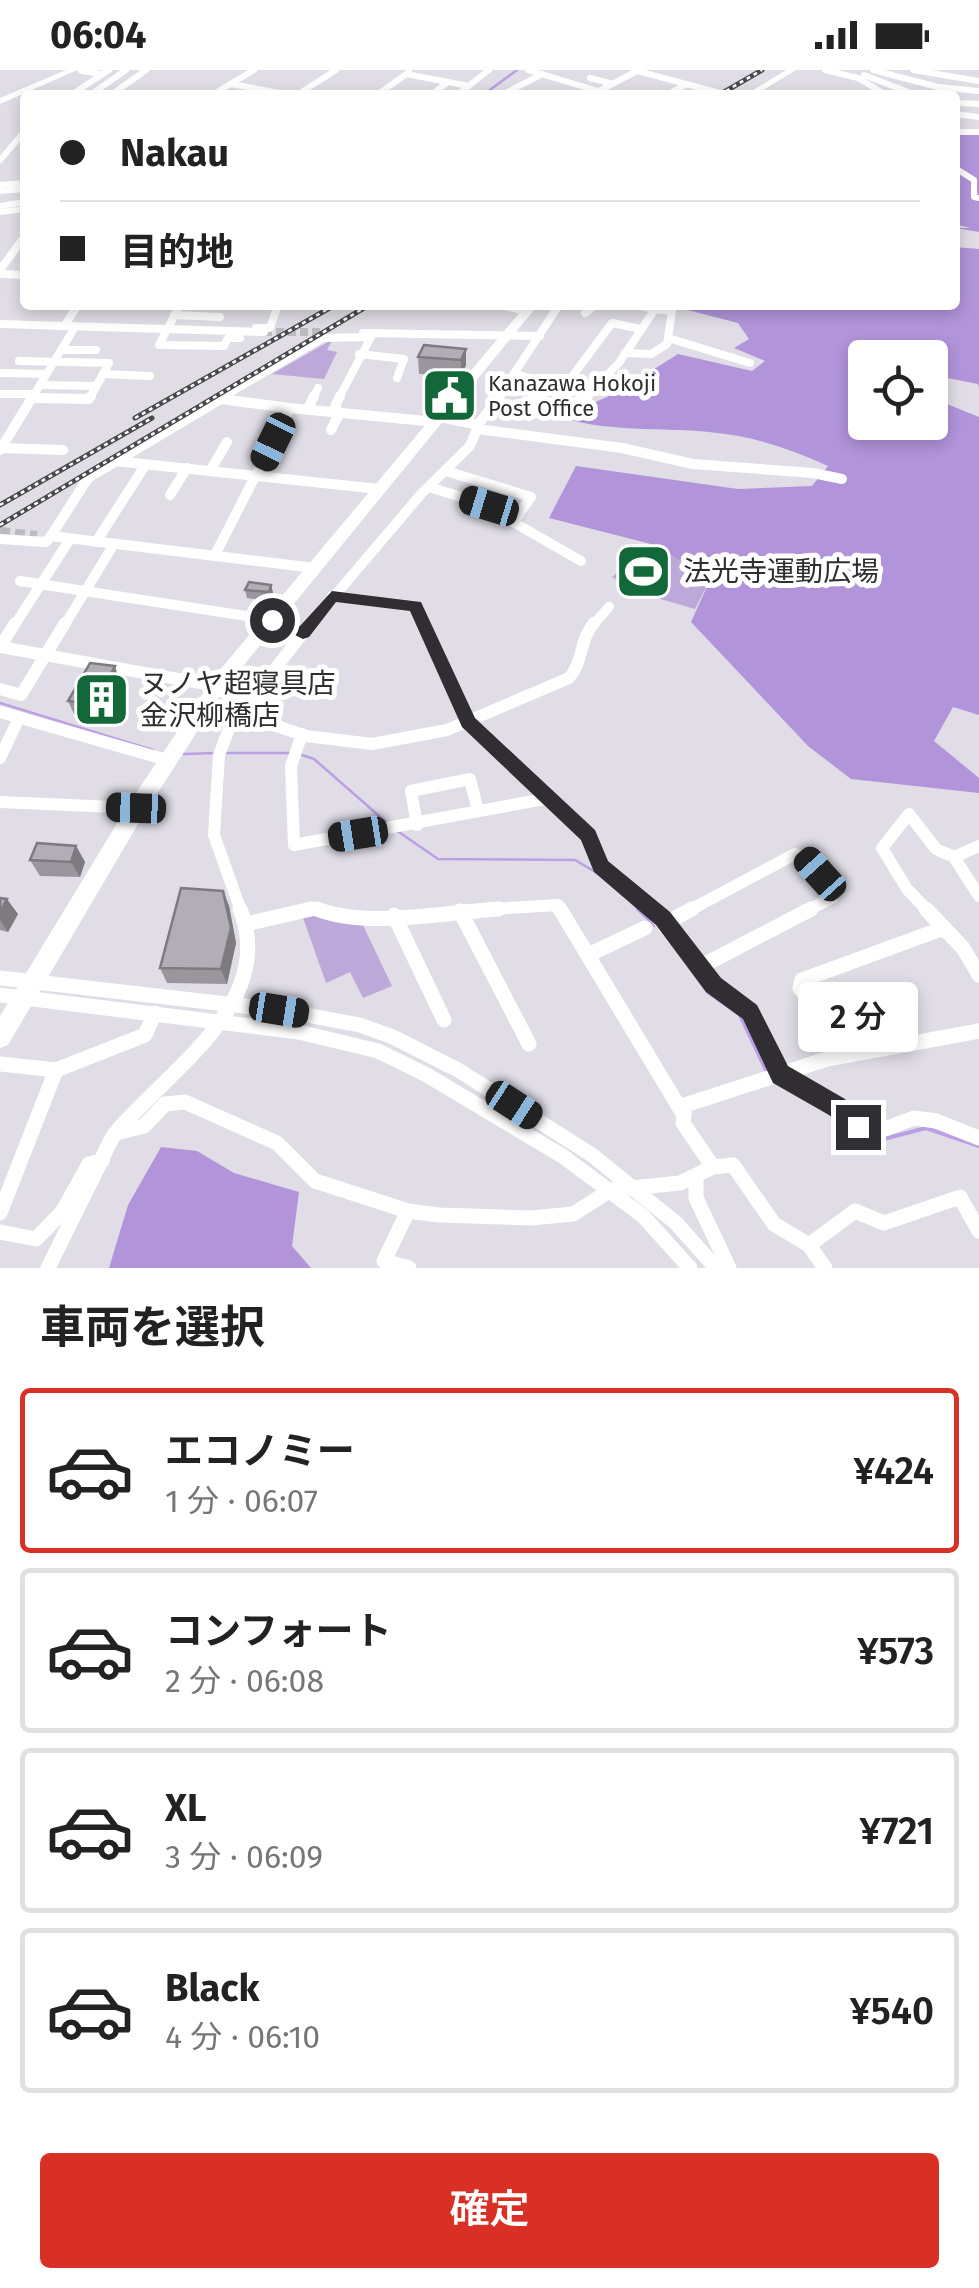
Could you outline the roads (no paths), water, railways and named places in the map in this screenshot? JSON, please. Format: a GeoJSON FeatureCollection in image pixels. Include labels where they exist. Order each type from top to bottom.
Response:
{"type":"FeatureCollection","features":[{"type":"Feature","properties":{"kind":"highway"},"geometry":{"type":"LineString","coordinates":[[0,99],[64,70]]}},
{"type":"Feature","properties":{"kind":"highway"},"geometry":{"type":"LineString","coordinates":[[23,90],[73,70]]}},
{"type":"Feature","properties":{"kind":"highway"},"geometry":{"type":"LineString","coordinates":[[758,90],[792,70]]}},
{"type":"Feature","properties":{"kind":"highway"},"geometry":{"type":"LineString","coordinates":[[0,1037],[136,808],[217,686],[528,310]]}},
{"type":"Feature","properties":{"kind":"street"},"geometry":{"type":"LineString","coordinates":[[97,90],[126,70]]}},
{"type":"Feature","properties":{"kind":"street"},"geometry":{"type":"LineString","coordinates":[[118,90],[146,70]]}},
{"type":"Feature","properties":{"kind":"street"},"geometry":{"type":"LineString","coordinates":[[220,90],[254,70]]}},
{"type":"Feature","properties":{"kind":"street"},"geometry":{"type":"LineString","coordinates":[[305,90],[336,70]]}},
{"type":"Feature","properties":{"kind":"street"},"geometry":{"type":"LineString","coordinates":[[464,90],[489,70]]}},
{"type":"Feature","properties":{"kind":"street"},"geometry":{"type":"LineString","coordinates":[[528,70],[587,90]]}},
{"type":"Feature","properties":{"kind":"street"},"geometry":{"type":"LineString","coordinates":[[512,90],[552,70]]}},
{"type":"Feature","properties":{"kind":"street"},"geometry":{"type":"LineString","coordinates":[[601,90],[636,70],[651,75],[674,71],[669,70]]}},
{"type":"Feature","properties":{"kind":"street"},"geometry":{"type":"LineString","coordinates":[[824,70],[866,73],[938,90]]}},
{"type":"Feature","properties":{"kind":"street"},"geometry":{"type":"LineString","coordinates":[[913,70],[979,80]]}},
{"type":"Feature","properties":{"kind":"street"},"geometry":{"type":"LineString","coordinates":[[948,90],[962,70]]}},
{"type":"Feature","properties":{"kind":"street"},"geometry":{"type":"LineString","coordinates":[[81,71],[106,72]]}},
{"type":"Feature","properties":{"kind":"street"},"geometry":{"type":"LineString","coordinates":[[79,90],[106,72]]}},
{"type":"Feature","properties":{"kind":"street"},"geometry":{"type":"LineString","coordinates":[[384,90],[409,72],[469,86]]}},
{"type":"Feature","properties":{"kind":"street"},"geometry":{"type":"LineString","coordinates":[[866,73],[905,90]]}},
{"type":"Feature","properties":{"kind":"street"},"geometry":{"type":"LineString","coordinates":[[661,74],[709,90]]}},
{"type":"Feature","properties":{"kind":"street"},"geometry":{"type":"LineString","coordinates":[[590,78],[613,84]]}},
{"type":"Feature","properties":{"kind":"street"},"geometry":{"type":"LineString","coordinates":[[655,90],[672,80]]}},
{"type":"Feature","properties":{"kind":"street"},"geometry":{"type":"LineString","coordinates":[[438,90],[448,82]]}},
{"type":"Feature","properties":{"kind":"street"},"geometry":{"type":"LineString","coordinates":[[230,84],[263,90]]}},
{"type":"Feature","properties":{"kind":"street"},"geometry":{"type":"LineString","coordinates":[[676,90],[687,84]]}},
{"type":"Feature","properties":{"kind":"street"},"geometry":{"type":"LineString","coordinates":[[0,160],[20,137]]}},
{"type":"Feature","properties":{"kind":"street"},"geometry":{"type":"LineString","coordinates":[[960,171],[974,180],[974,196],[979,198]]}},
{"type":"Feature","properties":{"kind":"street"},"geometry":{"type":"LineString","coordinates":[[0,272],[5,256]]}},
{"type":"Feature","properties":{"kind":"street"},"geometry":{"type":"LineString","coordinates":[[63,450],[1,449],[54,363],[76,310]]}},
{"type":"Feature","properties":{"kind":"street"},"geometry":{"type":"LineString","coordinates":[[178,310],[170,331],[159,345],[224,346],[228,338],[267,338],[276,310]]}},
{"type":"Feature","properties":{"kind":"street"},"geometry":{"type":"LineString","coordinates":[[183,310],[220,317]]}},
{"type":"Feature","properties":{"kind":"street"},"geometry":{"type":"LineString","coordinates":[[48,1268],[115,1134],[184,1067],[224,1021],[231,1004],[247,956],[246,924],[214,836],[219,752],[230,726],[332,596],[470,446],[478,427],[517,374],[556,310]]}},
{"type":"Feature","properties":{"kind":"street"},"geometry":{"type":"LineString","coordinates":[[585,313],[589,310]]}},
{"type":"Feature","properties":{"kind":"street"},"geometry":{"type":"LineString","coordinates":[[536,398],[564,409],[596,391],[654,310]]}},
{"type":"Feature","properties":{"kind":"street"},"geometry":{"type":"LineString","coordinates":[[625,353],[651,354],[666,344],[672,312],[661,310]]}},
{"type":"Feature","properties":{"kind":"street"},"geometry":{"type":"LineString","coordinates":[[536,398],[568,382],[612,323],[642,329]]}},
{"type":"Feature","properties":{"kind":"street"},"geometry":{"type":"LineString","coordinates":[[0,324],[170,331],[267,330]]}},
{"type":"Feature","properties":{"kind":"street"},"geometry":{"type":"LineString","coordinates":[[324,332],[540,336]]}},
{"type":"Feature","properties":{"kind":"street"},"geometry":{"type":"LineString","coordinates":[[0,539],[46,542],[88,478],[323,338],[425,334]]}},
{"type":"Feature","properties":{"kind":"street"},"geometry":{"type":"LineString","coordinates":[[331,430],[368,337]]}},
{"type":"Feature","properties":{"kind":"street"},"geometry":{"type":"LineString","coordinates":[[668,338],[750,363]]}},
{"type":"Feature","properties":{"kind":"street"},"geometry":{"type":"LineString","coordinates":[[61,350],[96,350]]}},
{"type":"Feature","properties":{"kind":"street"},"geometry":{"type":"LineString","coordinates":[[360,354],[404,360],[396,378]]}},
{"type":"Feature","properties":{"kind":"street"},"geometry":{"type":"LineString","coordinates":[[19,360],[109,364],[89,399],[35,392]]}},
{"type":"Feature","properties":{"kind":"street"},"geometry":{"type":"LineString","coordinates":[[2,372],[46,374]]}},
{"type":"Feature","properties":{"kind":"street"},"geometry":{"type":"LineString","coordinates":[[103,374],[150,376]]}},
{"type":"Feature","properties":{"kind":"street"},"geometry":{"type":"LineString","coordinates":[[517,374],[540,382],[536,398]]}},
{"type":"Feature","properties":{"kind":"street"},"geometry":{"type":"LineString","coordinates":[[0,394],[96,386]]}},
{"type":"Feature","properties":{"kind":"street"},"geometry":{"type":"LineString","coordinates":[[308,409],[318,388]]}},
{"type":"Feature","properties":{"kind":"street"},"geometry":{"type":"LineString","coordinates":[[220,399],[438,420],[622,448],[693,464],[813,473],[842,479]]}},
{"type":"Feature","properties":{"kind":"street"},"geometry":{"type":"LineString","coordinates":[[214,554],[290,408]]}},
{"type":"Feature","properties":{"kind":"street"},"geometry":{"type":"LineString","coordinates":[[210,471],[227,442]]}},
{"type":"Feature","properties":{"kind":"street"},"geometry":{"type":"LineString","coordinates":[[115,461],[379,489]]}},
{"type":"Feature","properties":{"kind":"street"},"geometry":{"type":"LineString","coordinates":[[96,542],[146,464]]}},
{"type":"Feature","properties":{"kind":"street"},"geometry":{"type":"LineString","coordinates":[[170,495],[187,468]]}},
{"type":"Feature","properties":{"kind":"street"},"geometry":{"type":"LineString","coordinates":[[446,471],[531,498],[514,522],[581,561]]}},
{"type":"Feature","properties":{"kind":"street"},"geometry":{"type":"LineString","coordinates":[[429,487],[519,515]]}},
{"type":"Feature","properties":{"kind":"street"},"geometry":{"type":"LineString","coordinates":[[38,536],[315,568]]}},
{"type":"Feature","properties":{"kind":"street"},"geometry":{"type":"LineString","coordinates":[[70,539],[0,647],[217,686]]}},
{"type":"Feature","properties":{"kind":"street"},"geometry":{"type":"LineString","coordinates":[[0,689],[22,695],[114,544]]}},
{"type":"Feature","properties":{"kind":"street"},"geometry":{"type":"LineString","coordinates":[[20,581],[272,620],[303,633]]}},
{"type":"Feature","properties":{"kind":"street"},"geometry":{"type":"LineString","coordinates":[[332,596],[416,606],[468,722],[589,836],[600,866],[666,923],[714,985],[750,1012],[776,1077]]}},
{"type":"Feature","properties":{"kind":"street"},"geometry":{"type":"LineString","coordinates":[[230,726],[271,724],[302,734],[372,744],[468,722],[568,678],[578,668],[583,636],[609,607]]}},
{"type":"Feature","properties":{"kind":"street"},"geometry":{"type":"LineString","coordinates":[[0,712],[166,760]]}},
{"type":"Feature","properties":{"kind":"street"},"geometry":{"type":"LineString","coordinates":[[0,758],[19,718]]}},
{"type":"Feature","properties":{"kind":"street"},"geometry":{"type":"LineString","coordinates":[[302,734],[292,766],[294,845],[550,798]]}},
{"type":"Feature","properties":{"kind":"street"},"geometry":{"type":"LineString","coordinates":[[418,825],[411,790],[470,778],[478,811]]}},
{"type":"Feature","properties":{"kind":"street"},"geometry":{"type":"LineString","coordinates":[[0,802],[136,808]]}},
{"type":"Feature","properties":{"kind":"street"},"geometry":{"type":"LineString","coordinates":[[979,896],[954,856],[936,850],[909,814],[882,848],[907,889],[963,948],[979,976]]}},
{"type":"Feature","properties":{"kind":"street"},"geometry":{"type":"LineString","coordinates":[[954,856],[979,846]]}},
{"type":"Feature","properties":{"kind":"street"},"geometry":{"type":"LineString","coordinates":[[666,923],[795,854],[804,856],[836,891],[832,898],[700,967]]}},
{"type":"Feature","properties":{"kind":"street"},"geometry":{"type":"LineString","coordinates":[[246,924],[315,908],[335,916],[394,916],[558,905],[682,1112],[683,1123],[713,1167]]}},
{"type":"Feature","properties":{"kind":"street"},"geometry":{"type":"LineString","coordinates":[[460,911],[529,1044]]}},
{"type":"Feature","properties":{"kind":"street"},"geometry":{"type":"LineString","coordinates":[[394,916],[444,1020]]}},
{"type":"Feature","properties":{"kind":"street"},"geometry":{"type":"LineString","coordinates":[[588,955],[645,928]]}},
{"type":"Feature","properties":{"kind":"street"},"geometry":{"type":"LineString","coordinates":[[849,1055],[800,988],[802,980],[944,928]]}},
{"type":"Feature","properties":{"kind":"street"},"geometry":{"type":"LineString","coordinates":[[0,978],[28,989],[155,1013],[353,1043],[427,1075],[611,1190],[643,1216],[690,1268]]}},
{"type":"Feature","properties":{"kind":"street"},"geometry":{"type":"LineString","coordinates":[[0,995],[28,989],[231,1004],[360,1025],[438,1058],[635,1187],[676,1223],[716,1268]]}},
{"type":"Feature","properties":{"kind":"street"},"geometry":{"type":"LineString","coordinates":[[0,1064],[56,1070],[145,1035],[155,1013]]}},
{"type":"Feature","properties":{"kind":"street"},"geometry":{"type":"LineString","coordinates":[[353,1043],[360,1025]]}},
{"type":"Feature","properties":{"kind":"street"},"geometry":{"type":"LineString","coordinates":[[682,1112],[685,1105],[709,1094],[849,1055],[979,1031]]}},
{"type":"Feature","properties":{"kind":"street"},"geometry":{"type":"LineString","coordinates":[[427,1075],[438,1058]]}},
{"type":"Feature","properties":{"kind":"street"},"geometry":{"type":"LineString","coordinates":[[0,1213],[56,1070]]}},
{"type":"Feature","properties":{"kind":"street"},"geometry":{"type":"LineString","coordinates":[[776,1077],[794,1079],[837,1107],[858,1127],[886,1130],[914,1118],[979,1138]]}},
{"type":"Feature","properties":{"kind":"street"},"geometry":{"type":"LineString","coordinates":[[115,1134],[144,1126],[165,1104],[185,1102],[277,1144],[314,1181],[408,1211],[551,1218],[573,1214],[611,1190],[662,1186],[696,1177],[713,1167],[732,1165],[774,1224],[809,1245],[826,1268]]}},
{"type":"Feature","properties":{"kind":"street"},"geometry":{"type":"LineString","coordinates":[[504,1121],[514,1105]]}},
{"type":"Feature","properties":{"kind":"street"},"geometry":{"type":"LineString","coordinates":[[0,1232],[36,1239],[64,1211],[90,1164],[102,1161]]}},
{"type":"Feature","properties":{"kind":"street"},"geometry":{"type":"LineString","coordinates":[[696,1177],[696,1198],[729,1268]]}},
{"type":"Feature","properties":{"kind":"street"},"geometry":{"type":"LineString","coordinates":[[809,1245],[855,1211],[884,1223],[960,1197],[979,1231]]}},
{"type":"Feature","properties":{"kind":"street"},"geometry":{"type":"LineString","coordinates":[[408,1211],[384,1261],[409,1268]]}},
{"type":"Feature","properties":{"kind":"waterway"},"geometry":{"type":"LineString","coordinates":[[490,90],[517,70]]}},
{"type":"Feature","properties":{"kind":"waterway"},"geometry":{"type":"LineString","coordinates":[[0,703],[153,750]]}},
{"type":"Feature","properties":{"kind":"waterway"},"geometry":{"type":"LineString","coordinates":[[184,754],[216,753]]}},
{"type":"Feature","properties":{"kind":"waterway"},"geometry":{"type":"LineString","coordinates":[[224,753],[291,753]]}},
{"type":"Feature","properties":{"kind":"waterway"},"geometry":{"type":"LineString","coordinates":[[299,754],[314,759],[386,822]]}},
{"type":"Feature","properties":{"kind":"waterway"},"geometry":{"type":"LineString","coordinates":[[396,830],[438,859],[575,860],[604,877],[641,911]]}},
{"type":"Feature","properties":{"kind":"waterway"},"geometry":{"type":"LineString","coordinates":[[638,909],[655,925]]}},
{"type":"Feature","properties":{"kind":"waterway"},"geometry":{"type":"LineString","coordinates":[[689,966],[708,992],[740,1015],[766,1070]]}},
{"type":"Feature","properties":{"kind":"waterway"},"geometry":{"type":"LineString","coordinates":[[857,1134],[876,1141],[926,1128],[979,1146]]}},
{"type":"Feature","properties":{"kind":"tunnel"},"geometry":{"type":"LineString","coordinates":[[264,332],[324,332]]}},
{"type":"Feature","properties":{"kind":"tunnel"},"geometry":{"type":"LineString","coordinates":[[0,532],[37,536]]}},
{"type":"Feature","properties":{"kind":"railway"},"geometry":{"type":"LineString","coordinates":[[728,90],[762,70]]}},
{"type":"Feature","properties":{"kind":"railway"},"geometry":{"type":"LineString","coordinates":[[135,418],[326,310]]}},
{"type":"Feature","properties":{"kind":"railway"},"geometry":{"type":"LineString","coordinates":[[0,525],[361,310]]}},
{"type":"Feature","properties":{"kind":"railway"},"geometry":{"type":"LineString","coordinates":[[0,505],[152,418]]}},
{"type":"Feature","properties":{"kind":"place","name":"Kanazawa Hokoji Post Office"},"geometry":{"type":"Point","coordinates":[449,396]}},
{"type":"Feature","properties":{"kind":"place","name":"法光寺運動広場"},"geometry":{"type":"Point","coordinates":[644,571]}},
{"type":"Feature","properties":{"kind":"place","name":"ヌノヤ超寝具店 金沢柳橋店"},"geometry":{"type":"Point","coordinates":[101,699]}}]}
